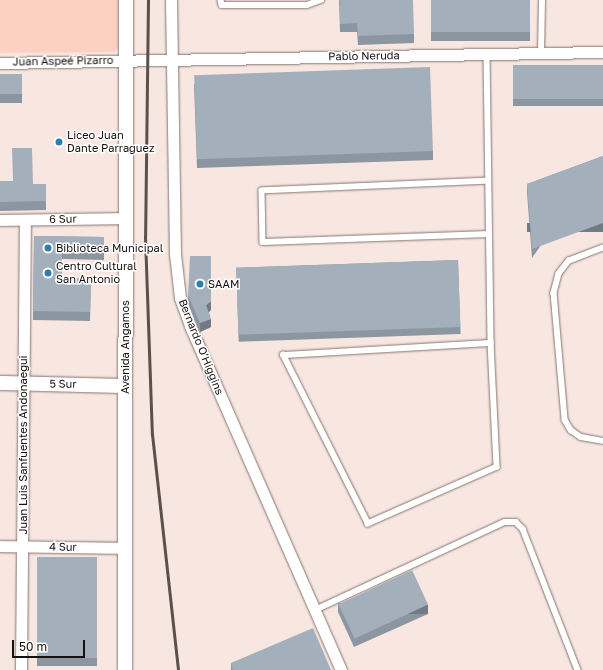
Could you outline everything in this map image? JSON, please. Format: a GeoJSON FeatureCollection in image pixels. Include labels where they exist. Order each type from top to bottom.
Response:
{"type":"FeatureCollection","features":[{"type":"Feature","properties":{"kind":"street","name":"Avenida Angamos"},"geometry":{"type":"LineString","coordinates":[[125,670],[126,0]]}},
{"type":"Feature","properties":{"kind":"street","name":"Bernardo O'Higgins"},"geometry":{"type":"LineString","coordinates":[[171,0],[175,261],[180,298],[190,326],[341,670]]}},
{"type":"Feature","properties":{"kind":"street","name":"Pablo Neruda"},"geometry":{"type":"LineString","coordinates":[[126,60],[603,52]]}},
{"type":"Feature","properties":{"kind":"street","name":"Juan Aspeé Pizarro"},"geometry":{"type":"LineString","coordinates":[[0,63],[126,60]]}},
{"type":"Feature","properties":{"kind":"street","name":"6 Sur"},"geometry":{"type":"LineString","coordinates":[[0,220],[126,218]]}},
{"type":"Feature","properties":{"kind":"street","name":"Juan Luis Sanfuentes Andonaegui"},"geometry":{"type":"LineString","coordinates":[[21,670],[25,220]]}},
{"type":"Feature","properties":{"kind":"street","name":"5 Sur"},"geometry":{"type":"LineString","coordinates":[[0,383],[125,386]]}},
{"type":"Feature","properties":{"kind":"street","name":"4 Sur"},"geometry":{"type":"LineString","coordinates":[[0,546],[125,548]]}},
{"type":"Feature","properties":{"kind":"lane"},"geometry":{"type":"LineString","coordinates":[[221,0],[222,5],[311,5],[321,0]]}},
{"type":"Feature","properties":{"kind":"lane"},"geometry":{"type":"LineString","coordinates":[[541,53],[542,0]]}},
{"type":"Feature","properties":{"kind":"lane"},"geometry":{"type":"LineString","coordinates":[[487,54],[491,343],[497,466],[368,524],[282,355],[491,343]]}},
{"type":"Feature","properties":{"kind":"lane"},"geometry":{"type":"LineString","coordinates":[[488,181],[262,191],[264,242],[489,234]]}},
{"type":"Feature","properties":{"kind":"lane"},"geometry":{"type":"LineString","coordinates":[[603,248],[569,261],[559,274],[554,293],[565,420],[571,430],[581,437],[603,441]]}},
{"type":"Feature","properties":{"kind":"lane"},"geometry":{"type":"LineString","coordinates":[[314,610],[505,522],[516,522],[523,528],[578,670]]}},
{"type":"Feature","properties":{"kind":"shaded area"},"geometry":{"type":"Polygon","coordinates":[[[0,0],[118,0],[118,48],[114,52],[0,53],[0,0]]]}},
{"type":"Feature","properties":{"kind":"building"},"geometry":{"type":"Polygon","coordinates":[[[340,0],[413,0],[414,34],[358,36],[357,23],[340,24],[340,0]]]}},
{"type":"Feature","properties":{"kind":"building"},"geometry":{"type":"Polygon","coordinates":[[[431,0],[530,0],[530,32],[431,32],[431,0]]]}},
{"type":"Feature","properties":{"kind":"building"},"geometry":{"type":"Polygon","coordinates":[[[513,65],[603,65],[603,99],[513,99],[513,65]]]}},
{"type":"Feature","properties":{"kind":"building"},"geometry":{"type":"Polygon","coordinates":[[[430,67],[433,151],[197,159],[194,75],[430,67]]]}},
{"type":"Feature","properties":{"kind":"building"},"geometry":{"type":"Polygon","coordinates":[[[0,74],[22,74],[22,94],[0,94],[0,74]]]}},
{"type":"Feature","properties":{"kind":"building"},"geometry":{"type":"Polygon","coordinates":[[[12,148],[32,148],[33,184],[46,184],[46,201],[0,202],[0,181],[13,181],[12,148]]]}},
{"type":"Feature","properties":{"kind":"building"},"geometry":{"type":"Polygon","coordinates":[[[603,156],[603,223],[532,249],[527,184],[603,156]]]}},
{"type":"Feature","properties":{"kind":"building","name":"Centro Cultural San Antonio"},"geometry":{"type":"Polygon","coordinates":[[[34,236],[104,237],[104,251],[62,250],[62,278],[91,279],[90,312],[33,311],[34,236]]]}},
{"type":"Feature","properties":{"kind":"building","name":"SAAM"},"geometry":{"type":"Polygon","coordinates":[[[190,256],[211,256],[211,301],[206,305],[211,319],[200,323],[188,295],[190,256]]]}},
{"type":"Feature","properties":{"kind":"building"},"geometry":{"type":"Polygon","coordinates":[[[458,260],[460,327],[238,335],[236,268],[458,260]]]}},
{"type":"Feature","properties":{"kind":"building"},"geometry":{"type":"Polygon","coordinates":[[[37,557],[97,557],[97,658],[37,658],[37,557]]]}},
{"type":"Feature","properties":{"kind":"building"},"geometry":{"type":"Polygon","coordinates":[[[412,570],[428,604],[355,639],[339,604],[412,570]]]}},
{"type":"Feature","properties":{"kind":"building"},"geometry":{"type":"Polygon","coordinates":[[[313,628],[331,670],[233,670],[231,663],[313,628]]]}},
{"type":"Feature","properties":{"kind":"railway"},"geometry":{"type":"LineString","coordinates":[[148,0],[145,237],[152,434],[178,670]]}},
{"type":"Feature","properties":{"kind":"place","name":"Liceo Juan Dante Parraguez"},"geometry":{"type":"Point","coordinates":[59,142]}},
{"type":"Feature","properties":{"kind":"place","name":"Biblioteca Municipal"},"geometry":{"type":"Point","coordinates":[48,248]}},
{"type":"Feature","properties":{"kind":"place","name":"Centro Cultural San Antonio"},"geometry":{"type":"Point","coordinates":[48,273]}},
{"type":"Feature","properties":{"kind":"place","name":"SAAM"},"geometry":{"type":"Point","coordinates":[200,284]}}]}
